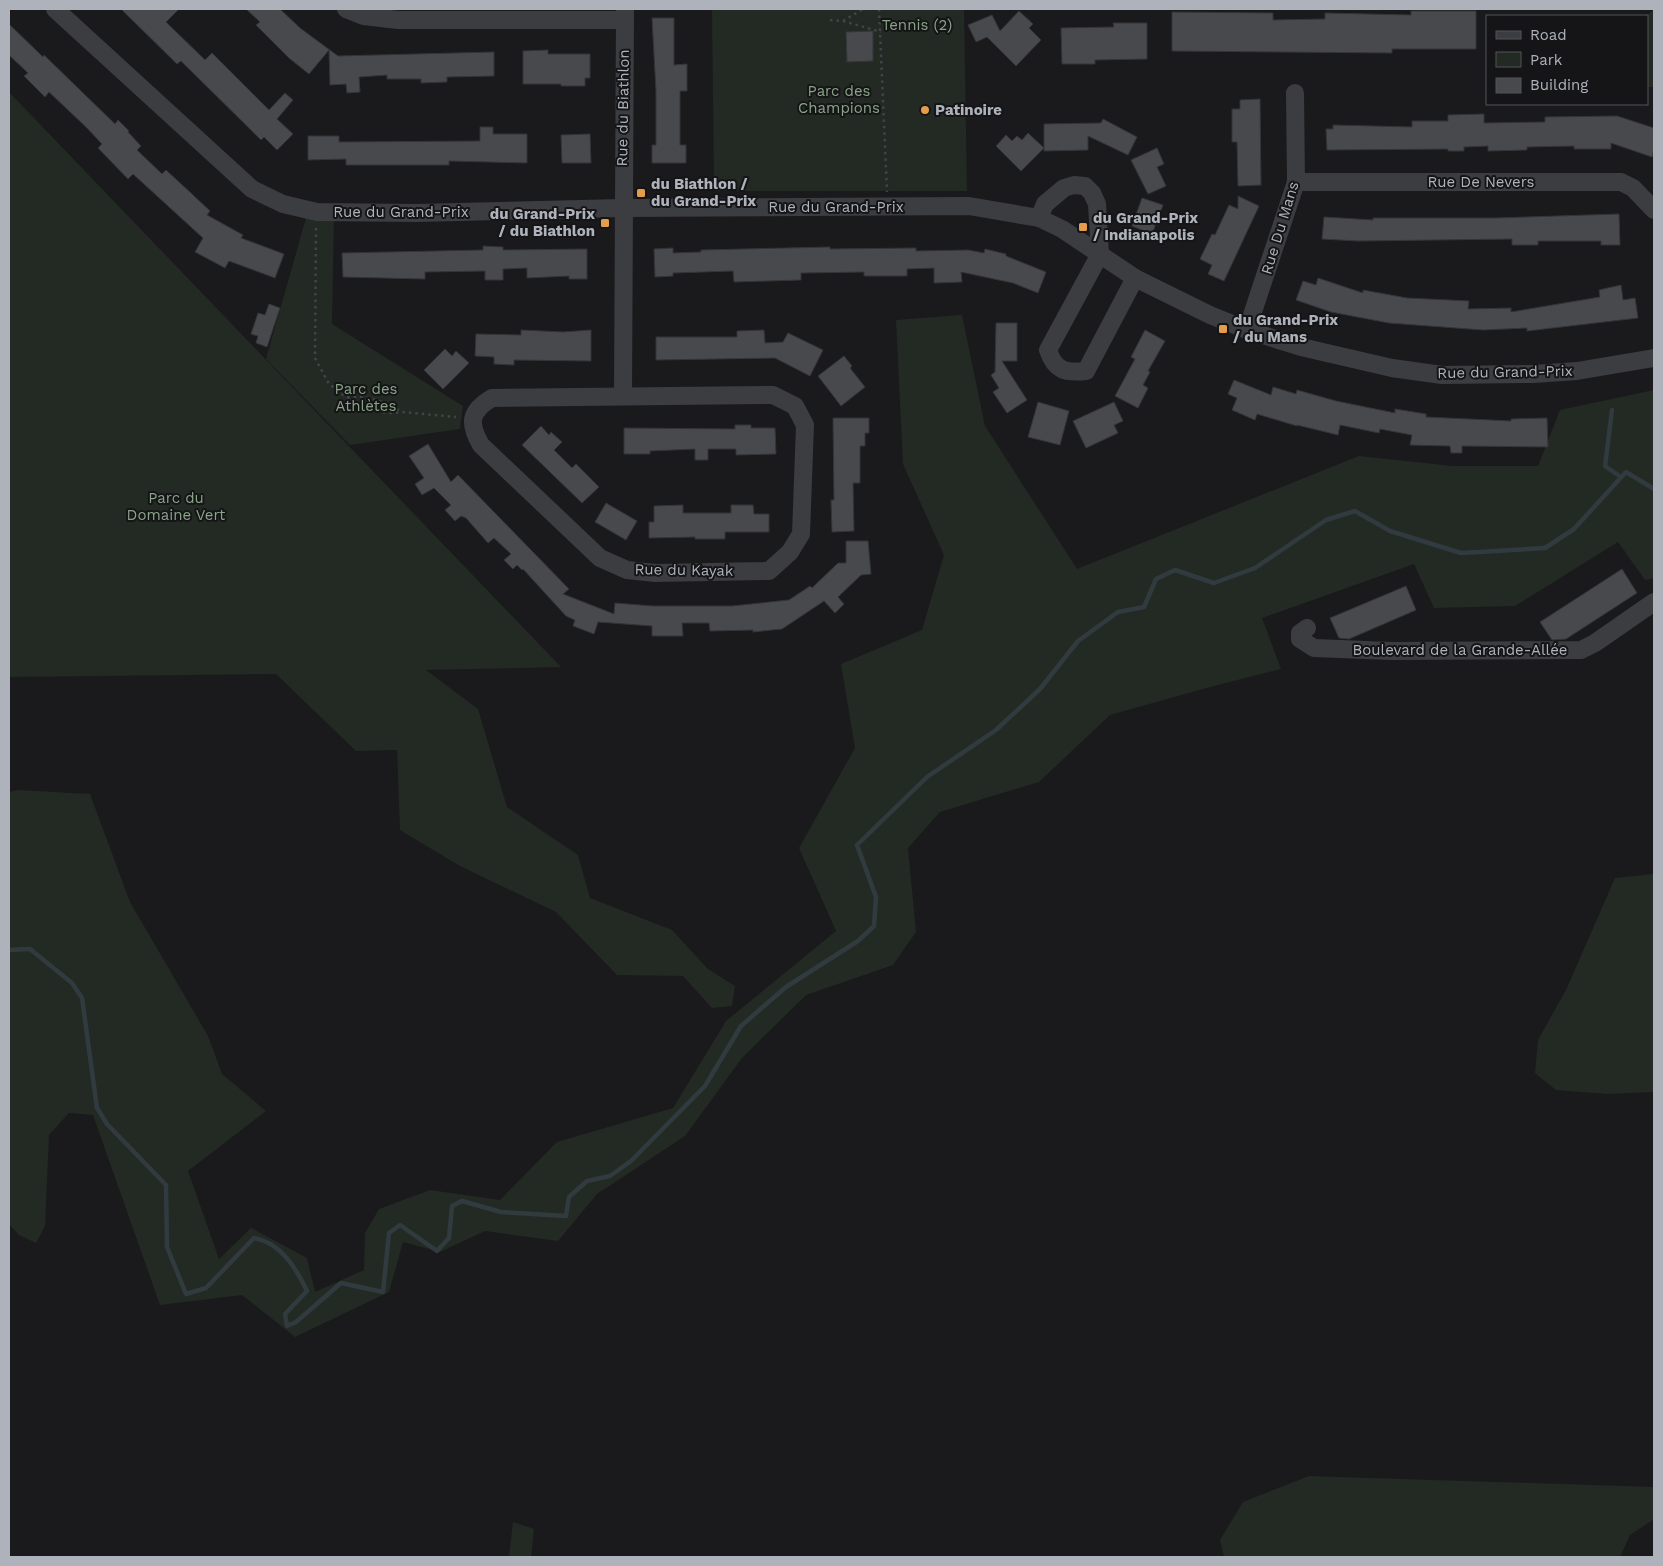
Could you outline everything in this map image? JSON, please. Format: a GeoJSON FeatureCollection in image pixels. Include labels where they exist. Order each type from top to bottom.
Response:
{"type":"FeatureCollection","features":[{"type":"Feature","properties":{"kind":"street","name":"Rue du Grand-Prix"},"geometry":{"type":"LineString","coordinates":[[55,9],[252,189],[283,204],[317,212],[416,213],[622,208],[969,206],[1038,218],[1062,229],[1135,278],[1210,315],[1247,330],[1310,350],[1392,368],[1442,375],[1533,374],[1576,371],[1654,358]]}},
{"type":"Feature","properties":{"kind":"street"},"geometry":{"type":"LineString","coordinates":[[346,9],[364,16],[398,20],[567,14],[625,14]]}},
{"type":"Feature","properties":{"kind":"street","name":"Rue du Biathlon"},"geometry":{"type":"LineString","coordinates":[[622,208],[625,14]]}},
{"type":"Feature","properties":{"kind":"street","name":"Rue Du Mans"},"geometry":{"type":"LineString","coordinates":[[1247,330],[1296,182],[1295,93]]}},
{"type":"Feature","properties":{"kind":"street","name":"Rue De Nevers"},"geometry":{"type":"LineString","coordinates":[[1296,182],[1621,182],[1633,188],[1654,210]]}},
{"type":"Feature","properties":{"kind":"street"},"geometry":{"type":"LineString","coordinates":[[1038,218],[1045,204],[1064,188],[1074,184],[1085,186],[1092,193],[1098,204],[1100,254],[1048,350],[1052,363],[1068,372],[1086,371],[1135,278]]}},
{"type":"Feature","properties":{"kind":"street"},"geometry":{"type":"LineString","coordinates":[[622,208],[623,396]]}},
{"type":"Feature","properties":{"kind":"street","name":"Rue du Kayak"},"geometry":{"type":"LineString","coordinates":[[773,395],[795,406],[806,425],[801,534],[790,552],[769,571],[655,573],[627,570],[600,558],[481,444],[473,432],[473,418],[480,405],[492,398],[773,395]]}},
{"type":"Feature","properties":{"kind":"street","name":"Boulevard de la Grande-Allée"},"geometry":{"type":"LineString","coordinates":[[1307,628],[1300,632],[1300,638],[1314,648],[1391,651],[1581,650],[1595,643],[1654,602]]}},
{"type":"Feature","properties":{"kind":"path"},"geometry":{"type":"LineString","coordinates":[[843,21],[862,9]]}},
{"type":"Feature","properties":{"kind":"path"},"geometry":{"type":"LineString","coordinates":[[879,9],[888,207]]}},
{"type":"Feature","properties":{"kind":"path"},"geometry":{"type":"LineString","coordinates":[[830,20],[843,21],[881,32]]}},
{"type":"Feature","properties":{"kind":"path"},"geometry":{"type":"LineString","coordinates":[[317,212],[315,358],[329,384],[360,407],[389,414],[402,412],[473,418]]}},
{"type":"Feature","properties":{"kind":"path"},"geometry":{"type":"LineString","coordinates":[[346,397],[365,396],[386,403],[402,412]]}},
{"type":"Feature","properties":{"kind":"green space","name":"Parc des Champions"},"geometry":{"type":"Polygon","coordinates":[[[712,9],[964,9],[967,191],[714,191],[712,9]]]}},
{"type":"Feature","properties":{"kind":"green space"},"geometry":{"type":"Polygon","coordinates":[[[1654,9],[1654,87],[1648,87],[1648,15],[1654,9]]]}},
{"type":"Feature","properties":{"kind":"green space","name":"Parc du Domaine Vert"},"geometry":{"type":"Polygon","coordinates":[[[9,92],[561,667],[426,670],[478,709],[507,807],[578,855],[590,898],[672,930],[708,969],[735,986],[732,1006],[712,1008],[683,976],[617,975],[556,912],[460,866],[400,830],[397,750],[356,751],[276,674],[9,677],[9,92]]]}},
{"type":"Feature","properties":{"kind":"green space","name":"Parc des Athlètes"},"geometry":{"type":"Polygon","coordinates":[[[306,218],[334,220],[332,324],[463,406],[460,429],[350,445],[266,359],[306,218]]]}},
{"type":"Feature","properties":{"kind":"green space"},"geometry":{"type":"Polygon","coordinates":[[[962,315],[985,426],[1077,569],[1359,456],[1452,466],[1538,466],[1560,410],[1654,390],[1654,578],[1645,580],[1618,542],[1515,606],[1434,608],[1414,564],[1262,618],[1281,669],[1110,715],[1039,782],[940,812],[908,848],[916,932],[893,965],[806,995],[742,1058],[685,1136],[597,1194],[558,1241],[485,1231],[440,1252],[403,1242],[389,1292],[295,1337],[242,1295],[160,1305],[93,1115],[69,1113],[49,1135],[45,1226],[36,1243],[19,1235],[9,1224],[9,792],[17,790],[90,794],[130,902],[208,1036],[222,1074],[266,1111],[188,1171],[219,1259],[251,1228],[307,1258],[315,1292],[364,1270],[365,1233],[379,1209],[430,1190],[500,1200],[557,1142],[673,1108],[726,1021],[836,931],[799,848],[855,748],[841,664],[922,630],[944,555],[903,464],[896,320],[962,315]]]}},
{"type":"Feature","properties":{"kind":"green space"},"geometry":{"type":"Polygon","coordinates":[[[1654,874],[1654,1092],[1608,1094],[1556,1090],[1535,1073],[1538,1040],[1566,990],[1615,878],[1654,874]]]}},
{"type":"Feature","properties":{"kind":"green space"},"geometry":{"type":"Polygon","coordinates":[[[1309,1476],[1654,1487],[1654,1519],[1630,1535],[1620,1557],[1224,1557],[1220,1540],[1243,1502],[1309,1476]]]}},
{"type":"Feature","properties":{"kind":"green space"},"geometry":{"type":"Polygon","coordinates":[[[513,1522],[534,1529],[531,1557],[509,1557],[513,1522]]]}},
{"type":"Feature","properties":{"kind":"building"},"geometry":{"type":"Polygon","coordinates":[[[121,9],[179,9],[166,22],[205,60],[212,53],[269,110],[285,93],[293,100],[277,119],[293,134],[277,150],[264,137],[261,140],[181,61],[177,64],[121,9]]]}},
{"type":"Feature","properties":{"kind":"building"},"geometry":{"type":"Polygon","coordinates":[[[246,9],[280,9],[300,28],[338,56],[494,52],[494,76],[447,77],[447,82],[421,83],[421,79],[387,79],[387,75],[359,77],[360,92],[347,93],[346,84],[330,85],[329,50],[309,74],[289,58],[256,25],[260,22],[246,9]]]}},
{"type":"Feature","properties":{"kind":"building"},"geometry":{"type":"Polygon","coordinates":[[[1019,11],[1033,24],[1029,28],[1041,40],[1016,66],[987,37],[976,42],[968,25],[992,15],[1000,31],[1019,11]]]}},
{"type":"Feature","properties":{"kind":"building"},"geometry":{"type":"Polygon","coordinates":[[[1411,11],[1476,11],[1476,49],[1392,49],[1392,53],[1172,51],[1172,12],[1273,13],[1273,20],[1325,19],[1325,13],[1411,15],[1411,11]]]}},
{"type":"Feature","properties":{"kind":"building"},"geometry":{"type":"Polygon","coordinates":[[[652,18],[674,18],[674,65],[687,64],[687,91],[680,91],[680,145],[686,145],[686,163],[652,163],[652,145],[656,145],[656,91],[652,18]]]}},
{"type":"Feature","properties":{"kind":"building"},"geometry":{"type":"Polygon","coordinates":[[[1113,23],[1147,23],[1147,59],[1095,60],[1095,64],[1062,64],[1061,28],[1114,27],[1113,23]]]}},
{"type":"Feature","properties":{"kind":"building"},"geometry":{"type":"Polygon","coordinates":[[[9,24],[115,124],[118,120],[141,146],[137,150],[162,174],[166,170],[192,194],[210,211],[207,215],[243,235],[241,238],[284,254],[275,278],[229,261],[225,268],[195,252],[203,238],[133,174],[128,179],[98,148],[102,144],[86,127],[49,92],[45,97],[24,76],[28,73],[9,55],[9,24]]]}},
{"type":"Feature","properties":{"kind":"building"},"geometry":{"type":"Polygon","coordinates":[[[873,31],[873,61],[847,62],[846,32],[873,31]]]}},
{"type":"Feature","properties":{"kind":"building"},"geometry":{"type":"Polygon","coordinates":[[[548,50],[548,54],[590,54],[590,78],[585,78],[585,86],[523,84],[523,51],[548,50]]]}},
{"type":"Feature","properties":{"kind":"building"},"geometry":{"type":"Polygon","coordinates":[[[1260,99],[1261,185],[1238,186],[1237,142],[1232,142],[1232,109],[1240,109],[1240,100],[1260,99]]]}},
{"type":"Feature","properties":{"kind":"building"},"geometry":{"type":"Polygon","coordinates":[[[1484,114],[1484,123],[1545,122],[1545,117],[1617,116],[1654,128],[1654,150],[1652,157],[1611,143],[1611,149],[1574,149],[1574,146],[1527,147],[1527,150],[1488,151],[1488,146],[1464,147],[1464,151],[1448,151],[1448,149],[1327,150],[1326,129],[1333,129],[1333,125],[1412,127],[1412,121],[1448,121],[1448,115],[1484,114]]]}},
{"type":"Feature","properties":{"kind":"building"},"geometry":{"type":"Polygon","coordinates":[[[1103,119],[1137,137],[1128,155],[1088,136],[1088,150],[1044,151],[1044,124],[1101,123],[1103,119]]]}},
{"type":"Feature","properties":{"kind":"building"},"geometry":{"type":"Polygon","coordinates":[[[480,127],[493,127],[493,134],[527,134],[527,163],[449,161],[449,165],[346,165],[346,159],[308,160],[308,136],[339,136],[339,142],[480,141],[480,127]]]}},
{"type":"Feature","properties":{"kind":"building"},"geometry":{"type":"Polygon","coordinates":[[[1028,133],[1044,148],[1021,171],[996,146],[1006,135],[1012,141],[1017,136],[1022,140],[1028,133]]]}},
{"type":"Feature","properties":{"kind":"building"},"geometry":{"type":"Polygon","coordinates":[[[590,134],[591,163],[562,163],[561,135],[590,134]]]}},
{"type":"Feature","properties":{"kind":"building"},"geometry":{"type":"Polygon","coordinates":[[[1157,148],[1164,164],[1157,167],[1166,186],[1148,194],[1131,160],[1157,148]]]}},
{"type":"Feature","properties":{"kind":"building"},"geometry":{"type":"Polygon","coordinates":[[[1238,196],[1259,206],[1224,281],[1208,274],[1212,265],[1200,259],[1212,234],[1215,235],[1229,205],[1238,209],[1238,196]]]}},
{"type":"Feature","properties":{"kind":"building"},"geometry":{"type":"Polygon","coordinates":[[[1142,198],[1163,205],[1152,234],[1132,226],[1142,198]]]}},
{"type":"Feature","properties":{"kind":"building"},"geometry":{"type":"Polygon","coordinates":[[[1619,214],[1620,245],[1601,245],[1601,241],[1538,241],[1538,245],[1512,245],[1512,239],[1358,241],[1322,239],[1324,217],[1373,220],[1373,218],[1496,218],[1619,214]]]}},
{"type":"Feature","properties":{"kind":"building"},"geometry":{"type":"Polygon","coordinates":[[[483,246],[503,247],[503,250],[587,249],[587,279],[569,279],[569,276],[527,278],[527,268],[503,269],[503,280],[485,280],[485,271],[425,272],[425,279],[343,277],[342,253],[483,250],[483,246]]]}},
{"type":"Feature","properties":{"kind":"building"},"geometry":{"type":"Polygon","coordinates":[[[830,247],[830,249],[916,248],[916,251],[968,250],[984,253],[985,249],[1006,254],[1006,256],[1046,272],[1038,293],[1013,283],[961,272],[962,282],[934,283],[934,268],[907,269],[907,276],[864,276],[864,272],[801,273],[801,280],[734,282],[733,271],[673,273],[673,276],[655,277],[654,249],[673,248],[673,253],[701,252],[701,250],[830,247]]]}},
{"type":"Feature","properties":{"kind":"building"},"geometry":{"type":"Polygon","coordinates":[[[1318,278],[1363,293],[1363,290],[1407,298],[1469,301],[1468,309],[1511,308],[1511,312],[1600,297],[1599,290],[1621,285],[1623,300],[1635,298],[1638,318],[1527,331],[1527,328],[1483,330],[1389,323],[1331,312],[1296,300],[1303,281],[1316,285],[1318,278]]]}},
{"type":"Feature","properties":{"kind":"building"},"geometry":{"type":"Polygon","coordinates":[[[269,304],[280,308],[267,347],[256,343],[258,336],[251,334],[258,313],[265,315],[269,304]]]}},
{"type":"Feature","properties":{"kind":"building"},"geometry":{"type":"Polygon","coordinates":[[[996,323],[1017,323],[1017,361],[1002,361],[1027,400],[1007,413],[993,392],[999,388],[991,375],[995,372],[996,323]]]}},
{"type":"Feature","properties":{"kind":"building"},"geometry":{"type":"Polygon","coordinates":[[[521,330],[563,332],[591,330],[591,361],[514,360],[514,365],[494,364],[494,357],[475,356],[476,334],[521,335],[521,330]]]}},
{"type":"Feature","properties":{"kind":"building"},"geometry":{"type":"Polygon","coordinates":[[[764,330],[765,343],[783,342],[788,333],[823,350],[810,376],[775,358],[656,360],[656,337],[737,337],[737,331],[764,330]]]}},
{"type":"Feature","properties":{"kind":"building"},"geometry":{"type":"Polygon","coordinates":[[[1145,330],[1165,341],[1148,371],[1150,372],[1143,385],[1148,388],[1138,408],[1115,396],[1135,359],[1131,357],[1145,330]]]}},
{"type":"Feature","properties":{"kind":"building"},"geometry":{"type":"Polygon","coordinates":[[[445,349],[452,356],[456,351],[469,363],[443,389],[424,370],[445,349]]]}},
{"type":"Feature","properties":{"kind":"building"},"geometry":{"type":"Polygon","coordinates":[[[844,356],[852,366],[850,368],[865,387],[841,406],[818,376],[844,356]]]}},
{"type":"Feature","properties":{"kind":"building"},"geometry":{"type":"Polygon","coordinates":[[[1234,380],[1271,395],[1273,387],[1296,394],[1297,390],[1336,401],[1395,413],[1395,409],[1426,414],[1426,417],[1511,421],[1511,419],[1547,418],[1548,447],[1462,446],[1462,453],[1451,453],[1450,446],[1410,445],[1412,435],[1380,429],[1379,433],[1340,425],[1338,435],[1297,426],[1257,414],[1255,420],[1232,410],[1237,398],[1228,394],[1234,380]]]}},
{"type":"Feature","properties":{"kind":"building"},"geometry":{"type":"Polygon","coordinates":[[[1038,402],[1069,411],[1060,445],[1028,437],[1038,402]]]}},
{"type":"Feature","properties":{"kind":"building"},"geometry":{"type":"Polygon","coordinates":[[[1114,402],[1123,421],[1114,425],[1118,433],[1086,448],[1073,421],[1114,402]]]}},
{"type":"Feature","properties":{"kind":"building"},"geometry":{"type":"Polygon","coordinates":[[[833,418],[869,418],[869,433],[865,433],[865,446],[860,446],[860,483],[853,483],[854,531],[832,532],[831,500],[834,500],[833,418]]]}},
{"type":"Feature","properties":{"kind":"building"},"geometry":{"type":"Polygon","coordinates":[[[735,425],[751,425],[751,428],[775,428],[776,454],[736,455],[736,449],[708,449],[708,460],[695,460],[695,449],[650,451],[650,454],[624,454],[624,428],[735,429],[735,425]]]}},
{"type":"Feature","properties":{"kind":"building"},"geometry":{"type":"Polygon","coordinates":[[[541,426],[549,435],[551,432],[562,442],[554,450],[572,468],[576,464],[599,487],[582,503],[522,445],[541,426]]]}},
{"type":"Feature","properties":{"kind":"building"},"geometry":{"type":"Polygon","coordinates":[[[428,444],[451,482],[458,475],[569,589],[563,594],[614,614],[615,603],[653,606],[732,606],[789,600],[810,586],[812,588],[838,563],[846,563],[846,541],[868,541],[871,574],[861,575],[838,597],[844,604],[835,613],[824,601],[782,629],[753,632],[753,630],[710,631],[709,623],[682,623],[683,636],[652,636],[652,626],[598,622],[594,634],[573,626],[575,620],[566,616],[523,569],[517,565],[513,569],[504,560],[511,554],[494,538],[488,543],[466,518],[461,516],[455,521],[445,510],[451,505],[434,488],[422,495],[415,484],[424,478],[409,456],[428,444]]]}},
{"type":"Feature","properties":{"kind":"building"},"geometry":{"type":"Polygon","coordinates":[[[606,503],[637,521],[626,540],[595,522],[606,503]]]}},
{"type":"Feature","properties":{"kind":"building"},"geometry":{"type":"Polygon","coordinates":[[[683,505],[683,513],[731,513],[731,505],[753,505],[754,514],[769,514],[769,532],[725,532],[725,539],[695,539],[695,537],[649,538],[649,522],[654,522],[654,506],[683,505]]]}},
{"type":"Feature","properties":{"kind":"building"},"geometry":{"type":"Polygon","coordinates":[[[1622,569],[1637,593],[1566,639],[1552,640],[1540,622],[1622,569]]]}},
{"type":"Feature","properties":{"kind":"building"},"geometry":{"type":"Polygon","coordinates":[[[1406,586],[1416,610],[1349,639],[1339,638],[1330,618],[1406,586]]]}},
{"type":"Feature","properties":{"kind":"waterway"},"geometry":{"type":"LineString","coordinates":[[1612,410],[1605,466],[1621,477]]}},
{"type":"Feature","properties":{"kind":"waterway"},"geometry":{"type":"LineString","coordinates":[[9,950],[30,949],[72,983],[82,998],[97,1108],[107,1124],[166,1185],[167,1247],[186,1294],[206,1288],[254,1238],[264,1241],[280,1251],[293,1265],[307,1291],[285,1314],[287,1326],[296,1322],[341,1283],[383,1292],[389,1233],[400,1225],[437,1251],[449,1238],[452,1206],[462,1201],[501,1212],[566,1216],[569,1197],[587,1181],[610,1176],[631,1161],[705,1086],[741,1026],[786,987],[858,941],[874,926],[876,897],[857,845],[927,777],[996,730],[1040,689],[1078,641],[1118,612],[1144,607],[1156,579],[1175,570],[1214,583],[1255,568],[1326,520],[1355,511],[1390,531],[1461,553],[1545,548],[1574,529],[1626,472],[1654,489]]}},
{"type":"Feature","properties":{"kind":"place","name":"Patinoire"},"geometry":{"type":"Point","coordinates":[925,110]}},
{"type":"Feature","properties":{"kind":"place","name":"du Biathlon / du Grand-Prix"},"geometry":{"type":"Point","coordinates":[641,193]}},
{"type":"Feature","properties":{"kind":"place","name":"du Grand-Prix / du Biathlon"},"geometry":{"type":"Point","coordinates":[605,223]}},
{"type":"Feature","properties":{"kind":"place","name":"du Grand-Prix / Indianapolis"},"geometry":{"type":"Point","coordinates":[1083,227]}},
{"type":"Feature","properties":{"kind":"place","name":"du Grand-Prix / du Mans"},"geometry":{"type":"Point","coordinates":[1223,329]}},
{"type":"Feature","properties":{"kind":"park label","name":"Tennis (2)"},"geometry":{"type":"Point","coordinates":[917,25]}}]}
